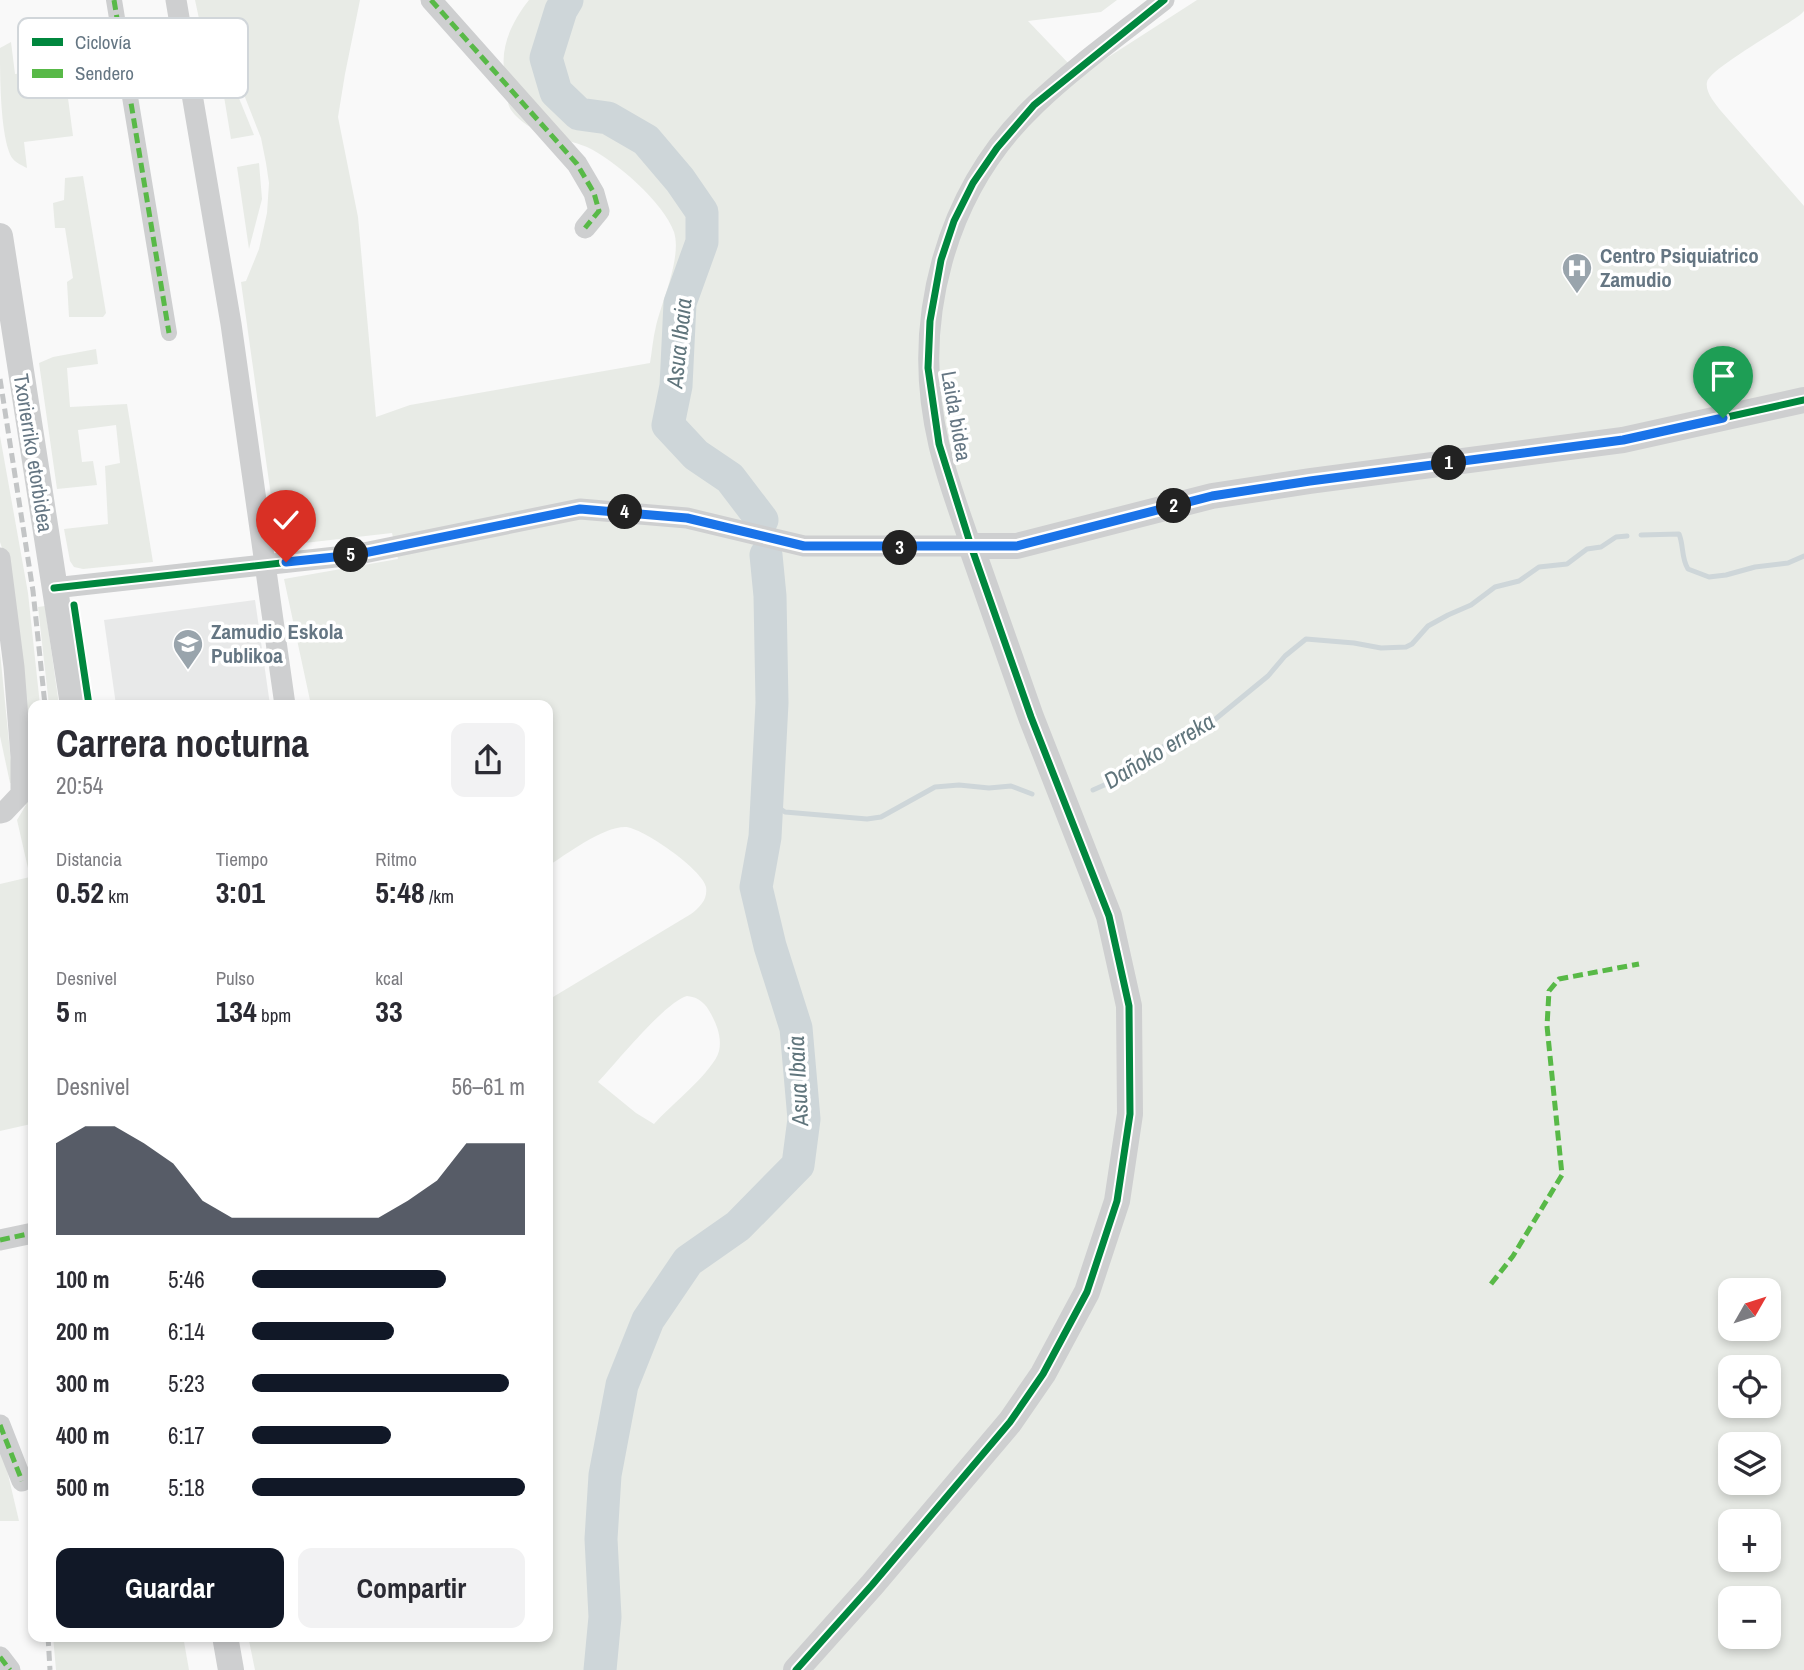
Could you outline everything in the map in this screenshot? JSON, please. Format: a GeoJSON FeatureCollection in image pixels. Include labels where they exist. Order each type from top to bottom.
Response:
{"type":"FeatureCollection","features":[{"type":"Feature","properties":{"kind":"street"},"geometry":{"type":"LineString","coordinates":[[114,0],[117,18]]}},
{"type":"Feature","properties":{"kind":"street"},"geometry":{"type":"LineString","coordinates":[[176,0],[179,18]]}},
{"type":"Feature","properties":{"kind":"street"},"geometry":{"type":"LineString","coordinates":[[430,0],[577,164],[594,193],[599,211],[585,228]]}},
{"type":"Feature","properties":{"kind":"street","name":"Laida bidea"},"geometry":{"type":"LineString","coordinates":[[971,546],[939,444],[928,368],[930,321],[941,260],[954,221],[973,183],[997,148],[1034,106],[1066,77],[1164,0]]}},
{"type":"Feature","properties":{"kind":"street"},"geometry":{"type":"LineString","coordinates":[[130,98],[169,333]]}},
{"type":"Feature","properties":{"kind":"street"},"geometry":{"type":"LineString","coordinates":[[193,98],[231,324],[284,700]]}},
{"type":"Feature","properties":{"kind":"street","name":"Txorierriko etorbidea"},"geometry":{"type":"LineString","coordinates":[[0,236],[71,700]]}},
{"type":"Feature","properties":{"kind":"street"},"geometry":{"type":"LineString","coordinates":[[54,587],[354,555],[580,509],[687,518],[804,546],[1017,546],[1212,496],[1321,479],[1623,440],[1804,400]]}},
{"type":"Feature","properties":{"kind":"street"},"geometry":{"type":"LineString","coordinates":[[796,1670],[994,1441],[1043,1374],[1087,1292],[1117,1201],[1130,1114],[1129,1006],[1109,916],[1031,717],[971,546]]}},
{"type":"Feature","properties":{"kind":"street"},"geometry":{"type":"LineString","coordinates":[[0,558],[14,667],[21,757],[21,794],[0,813]]}},
{"type":"Feature","properties":{"kind":"street"},"geometry":{"type":"LineString","coordinates":[[0,1240],[28,1234]]}},
{"type":"Feature","properties":{"kind":"street"},"geometry":{"type":"LineString","coordinates":[[0,1425],[22,1480]]}},
{"type":"Feature","properties":{"kind":"street"},"geometry":{"type":"LineString","coordinates":[[226,1642],[231,1670]]}},
{"type":"Feature","properties":{"kind":"street"},"geometry":{"type":"LineString","coordinates":[[0,1657],[10,1670]]}},
{"type":"Feature","properties":{"kind":"shaded area"},"geometry":{"type":"Polygon","coordinates":[[[195,0],[360,0],[338,117],[358,217],[376,417],[410,405],[650,363],[656,326],[673,266],[676,242],[674,232],[660,208],[611,162],[587,147],[536,130],[511,110],[504,70],[505,50],[514,23],[529,0],[1117,0],[1101,12],[1028,21],[1071,66],[1096,65],[1197,0],[1804,0],[1804,11],[1801,14],[1733,58],[1711,76],[1707,86],[1721,111],[1804,206],[1804,1670],[255,1670],[249,1642],[553,1642],[553,997],[691,914],[706,895],[702,880],[684,861],[644,834],[625,827],[606,831],[553,863],[553,700],[310,700],[284,579],[398,559],[392,533],[278,546],[241,282],[246,281],[259,249],[267,213],[269,183],[261,138],[245,98],[248,98],[248,18],[199,18],[195,0]],[[687,996],[666,1009],[598,1082],[654,1124],[709,1068],[719,1051],[720,1041],[713,1018],[699,999],[687,996]]]}},
{"type":"Feature","properties":{"kind":"shaded area"},"geometry":{"type":"Polygon","coordinates":[[[11,42],[15,74],[18,74],[18,98],[68,98],[73,136],[24,142],[27,168],[13,159],[5,138],[0,48],[11,42]]]}},
{"type":"Feature","properties":{"kind":"shaded area"},"geometry":{"type":"Polygon","coordinates":[[[224,98],[239,98],[254,135],[231,139],[224,98]]]}},
{"type":"Feature","properties":{"kind":"shaded area"},"geometry":{"type":"Polygon","coordinates":[[[259,163],[262,199],[249,249],[237,167],[259,163]]]}},
{"type":"Feature","properties":{"kind":"shaded area"},"geometry":{"type":"Polygon","coordinates":[[[83,176],[106,313],[103,317],[69,317],[67,282],[73,278],[65,228],[55,228],[53,203],[64,200],[65,178],[83,176]]]}},
{"type":"Feature","properties":{"kind":"shaded area"},"geometry":{"type":"Polygon","coordinates":[[[96,349],[98,364],[67,368],[70,407],[127,404],[153,562],[83,569],[74,567],[70,561],[64,529],[108,524],[105,466],[120,463],[116,425],[78,430],[82,462],[93,461],[97,485],[57,489],[39,363],[53,357],[96,349]]]}},
{"type":"Feature","properties":{"kind":"shaded area"},"geometry":{"type":"Polygon","coordinates":[[[0,436],[28,593],[39,700],[28,700],[28,868],[17,820],[26,805],[22,801],[5,557],[0,542],[0,436]]]}},
{"type":"Feature","properties":{"kind":"shaded area","name":"Zamudio Eskola Publikoa"},"geometry":{"type":"Polygon","coordinates":[[[255,600],[269,700],[115,700],[104,620],[255,600]]]}},
{"type":"Feature","properties":{"kind":"shaded area"},"geometry":{"type":"Polygon","coordinates":[[[45,606],[58,700],[48,700],[38,607],[45,606]]]}},
{"type":"Feature","properties":{"kind":"shaded area"},"geometry":{"type":"Polygon","coordinates":[[[0,652],[13,782],[12,783],[0,736],[0,652]]]}},
{"type":"Feature","properties":{"kind":"shaded area"},"geometry":{"type":"Polygon","coordinates":[[[28,877],[28,1125],[0,1131],[0,884],[28,877]]]}},
{"type":"Feature","properties":{"kind":"shaded area"},"geometry":{"type":"Polygon","coordinates":[[[0,1445],[2,1449],[19,1521],[0,1521],[0,1445]]]}},
{"type":"Feature","properties":{"kind":"shaded area"},"geometry":{"type":"Polygon","coordinates":[[[54,1642],[184,1642],[189,1670],[56,1670],[54,1642]]]}},
{"type":"Feature","properties":{"kind":"waterway","name":"Asua Ibaia"},"geometry":{"type":"LineString","coordinates":[[567,0],[561,10],[546,58],[556,92],[579,114],[608,118],[646,140],[680,180],[702,212],[702,242],[680,303],[676,386],[668,425],[696,455],[730,478],[762,520]]}},
{"type":"Feature","properties":{"kind":"waterway","name":"Dañoko erreka"},"geometry":{"type":"LineString","coordinates":[[1641,535],[1679,534],[1688,569],[1709,577],[1788,563],[1804,556]]}},
{"type":"Feature","properties":{"kind":"waterway","name":"Dañoko erreka"},"geometry":{"type":"LineString","coordinates":[[1093,790],[1129,774],[1182,732],[1207,726],[1268,676],[1285,656],[1306,639],[1381,648],[1406,647],[1428,626],[1471,605],[1495,587],[1519,581],[1539,567],[1567,564],[1587,549],[1601,547],[1616,537],[1627,536]]}},
{"type":"Feature","properties":{"kind":"waterway","name":"Asua Ibaia"},"geometry":{"type":"LineString","coordinates":[[600,1670],[605,1617],[601,1539],[605,1475],[622,1385],[648,1320],[688,1261],[738,1226],[798,1165],[804,1119],[796,1028],[770,946],[756,887],[765,837],[772,703],[770,596],[766,555]]}},
{"type":"Feature","properties":{"kind":"waterway","name":"Dañoko erreka"},"geometry":{"type":"LineString","coordinates":[[766,793],[785,812],[867,819],[881,817],[935,787],[1011,786],[1032,794]]}},
{"type":"Feature","properties":{"kind":"railway"},"geometry":{"type":"LineString","coordinates":[[0,379],[33,591],[44,700]]}},
{"type":"Feature","properties":{"kind":"railway"},"geometry":{"type":"LineString","coordinates":[[48,1642],[50,1670]]}},
{"type":"Feature","properties":{"kind":"marked path"},"geometry":{"type":"LineString","coordinates":[[114,0],[117,18]]}},
{"type":"Feature","properties":{"kind":"marked path"},"geometry":{"type":"LineString","coordinates":[[431,0],[577,164],[594,193],[599,211],[585,228]]}},
{"type":"Feature","properties":{"kind":"marked path"},"geometry":{"type":"LineString","coordinates":[[130,98],[169,333]]}},
{"type":"Feature","properties":{"kind":"marked path"},"geometry":{"type":"LineString","coordinates":[[1491,1284],[1513,1256],[1562,1175],[1547,1026],[1549,991],[1559,979],[1639,964]]}},
{"type":"Feature","properties":{"kind":"marked path"},"geometry":{"type":"LineString","coordinates":[[0,1240],[28,1234]]}},
{"type":"Feature","properties":{"kind":"marked path"},"geometry":{"type":"LineString","coordinates":[[0,1425],[22,1481]]}},
{"type":"Feature","properties":{"kind":"marked path"},"geometry":{"type":"LineString","coordinates":[[0,1657],[10,1670]]}},
{"type":"Feature","properties":{"kind":"cycle path"},"geometry":{"type":"LineString","coordinates":[[796,1670],[1010,1422],[1043,1374],[1087,1292],[1117,1201],[1130,1114],[1129,1006],[1109,916],[1031,717],[971,546],[939,444],[928,368],[930,321],[941,260],[954,221],[973,183],[997,148],[1034,105],[1164,0]]}},
{"type":"Feature","properties":{"kind":"cycle path"},"geometry":{"type":"LineString","coordinates":[[54,588],[354,555],[580,509],[687,518],[804,546],[1017,546],[1212,496],[1623,440],[1804,400]]}},
{"type":"Feature","properties":{"kind":"cycle path"},"geometry":{"type":"LineString","coordinates":[[74,605],[88,700]]}},
{"type":"Feature","properties":{"kind":"place","name":"Centro Psiquiatrico Zamudio"},"geometry":{"type":"Point","coordinates":[1577,295]}},
{"type":"Feature","properties":{"kind":"place","name":"Zamudio Eskola Publikoa"},"geometry":{"type":"Point","coordinates":[188,671]}},
{"type":"Feature","properties":{"kind":"route"},"geometry":{"type":"LineString","coordinates":[[286,562],[354,555],[580,509],[687,518],[804,546],[1017,546],[1212,496],[1623,440],[1723,418]]}}]}
